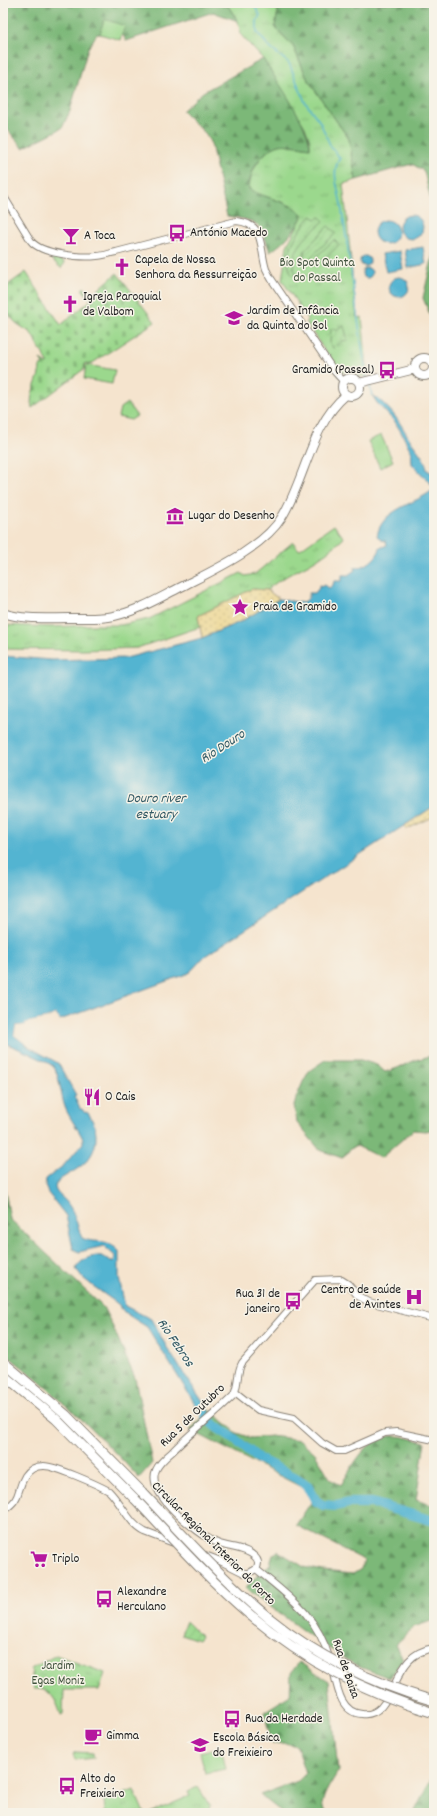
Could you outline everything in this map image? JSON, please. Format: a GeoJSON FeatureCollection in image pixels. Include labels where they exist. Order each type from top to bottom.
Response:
{"type":"FeatureCollection","features":[{"type":"Feature","properties":{"kind":"highway","name":"Circular Regional Interior do Porto"},"geometry":{"type":"LineString","coordinates":[[3,1362],[66,1415],[244,1597],[280,1626],[327,1656],[373,1680],[434,1702]]}},
{"type":"Feature","properties":{"kind":"highway","name":"Circular Regional Interior do Porto"},"geometry":{"type":"LineString","coordinates":[[3,1375],[56,1419],[210,1578],[247,1613],[271,1632],[338,1675],[382,1695],[434,1713]]}},
{"type":"Feature","properties":{"kind":"main road"},"geometry":{"type":"LineString","coordinates":[[427,358],[434,364],[432,371],[426,376],[419,375],[415,369],[416,363],[421,359],[427,358]]}},
{"type":"Feature","properties":{"kind":"main road"},"geometry":{"type":"LineString","coordinates":[[365,382],[356,395],[346,395],[342,389],[344,382],[349,378],[365,382],[415,369]]}},
{"type":"Feature","properties":{"kind":"main road"},"geometry":{"type":"LineString","coordinates":[[3,614],[26,618],[112,617],[150,603],[247,550],[268,532],[281,518],[317,437],[329,414],[346,395]]}},
{"type":"Feature","properties":{"kind":"street"},"geometry":{"type":"LineString","coordinates":[[3,195],[31,241],[41,249],[82,256],[98,256],[236,221],[248,223],[257,231],[262,242],[266,269],[272,280],[334,371],[344,382]]}},
{"type":"Feature","properties":{"kind":"street","name":"Rua 5 de Outubro"},"geometry":{"type":"LineString","coordinates":[[256,1569],[258,1563],[254,1556],[246,1551],[218,1543],[190,1526],[161,1495],[155,1485],[155,1471],[162,1462],[212,1416],[235,1392],[242,1363],[315,1280],[340,1279],[348,1284],[358,1296],[369,1302],[434,1319]]}},
{"type":"Feature","properties":{"kind":"street"},"geometry":{"type":"LineString","coordinates":[[235,1392],[258,1410],[294,1418],[322,1443],[336,1451],[344,1451],[389,1433],[396,1432],[434,1440]]}},
{"type":"Feature","properties":{"kind":"street"},"geometry":{"type":"LineString","coordinates":[[3,1511],[18,1498],[23,1482],[29,1472],[34,1468],[48,1466],[109,1491],[137,1527],[146,1532],[222,1561],[244,1573],[249,1573],[256,1569]]}},
{"type":"Feature","properties":{"kind":"street","name":"Rua de Baiza"},"geometry":{"type":"LineString","coordinates":[[256,1569],[301,1606],[310,1617],[325,1642],[343,1703],[352,1712],[364,1714],[374,1712],[383,1704],[399,1672],[407,1662],[418,1654],[434,1648]]}},
{"type":"Feature","properties":{"kind":"green space"},"geometry":{"type":"Polygon","coordinates":[[[3,3],[226,3],[238,21],[213,12],[126,41],[123,35],[97,34],[88,48],[70,111],[62,128],[23,148],[3,124],[3,3]]]}},
{"type":"Feature","properties":{"kind":"green space","name":"Bio Spot Quinta do Passal"},"geometry":{"type":"Polygon","coordinates":[[[226,3],[274,3],[278,11],[275,27],[293,46],[308,80],[349,139],[356,180],[343,184],[357,318],[362,317],[368,376],[352,375],[337,369],[307,324],[307,318],[282,280],[287,246],[303,215],[298,210],[285,203],[249,189],[250,182],[254,169],[267,152],[279,145],[285,144],[310,148],[310,141],[305,127],[263,59],[241,35],[238,21],[226,3]]]}},
{"type":"Feature","properties":{"kind":"green space"},"geometry":{"type":"Polygon","coordinates":[[[274,3],[434,3],[434,215],[424,171],[412,164],[356,180],[349,139],[308,80],[293,46],[275,27],[278,11],[274,3]]]}},
{"type":"Feature","properties":{"kind":"green space"},"geometry":{"type":"Polygon","coordinates":[[[104,19],[125,26],[120,40],[100,34],[104,19]]]}},
{"type":"Feature","properties":{"kind":"green space"},"geometry":{"type":"Polygon","coordinates":[[[263,59],[284,90],[299,116],[309,139],[310,148],[286,144],[279,145],[267,152],[257,162],[251,175],[249,189],[285,203],[298,210],[303,215],[289,236],[270,252],[264,234],[257,225],[246,220],[227,216],[211,144],[206,134],[182,111],[203,92],[263,59]]]}},
{"type":"Feature","properties":{"kind":"green space"},"geometry":{"type":"Polygon","coordinates":[[[311,216],[316,219],[320,217],[324,221],[306,238],[297,251],[294,258],[296,274],[293,276],[289,269],[289,252],[296,236],[311,216]]]}},
{"type":"Feature","properties":{"kind":"green space"},"geometry":{"type":"Polygon","coordinates":[[[328,226],[336,233],[312,256],[311,262],[302,262],[305,250],[328,226]]]}},
{"type":"Feature","properties":{"kind":"green space"},"geometry":{"type":"Polygon","coordinates":[[[334,240],[339,245],[322,261],[317,256],[334,240]]]}},
{"type":"Feature","properties":{"kind":"green space"},"geometry":{"type":"Polygon","coordinates":[[[434,250],[434,315],[430,315],[423,298],[434,250]]]}},
{"type":"Feature","properties":{"kind":"green space"},"geometry":{"type":"Polygon","coordinates":[[[55,256],[65,263],[61,268],[51,259],[55,256]]]}},
{"type":"Feature","properties":{"kind":"green space"},"geometry":{"type":"Polygon","coordinates":[[[26,272],[61,325],[91,300],[82,289],[84,287],[91,296],[117,273],[155,322],[91,364],[85,363],[84,369],[32,408],[31,402],[33,392],[40,366],[43,365],[40,359],[47,364],[48,363],[31,333],[16,323],[9,315],[4,295],[9,284],[26,272]]]}},
{"type":"Feature","properties":{"kind":"green space"},"geometry":{"type":"Polygon","coordinates":[[[344,326],[348,340],[342,341],[334,349],[330,343],[331,329],[335,328],[336,331],[344,326]]]}},
{"type":"Feature","properties":{"kind":"green space"},"geometry":{"type":"Polygon","coordinates":[[[86,365],[115,370],[112,384],[84,379],[86,365]]]}},
{"type":"Feature","properties":{"kind":"green space"},"geometry":{"type":"Polygon","coordinates":[[[127,403],[137,416],[131,420],[118,417],[120,408],[127,403]]]}},
{"type":"Feature","properties":{"kind":"green space"},"geometry":{"type":"Polygon","coordinates":[[[381,435],[393,461],[380,468],[368,441],[381,435]]]}},
{"type":"Feature","properties":{"kind":"green space"},"geometry":{"type":"Polygon","coordinates":[[[334,525],[344,538],[327,552],[282,579],[267,590],[252,589],[198,616],[200,627],[137,648],[83,650],[3,649],[3,625],[52,627],[120,625],[149,619],[241,573],[245,576],[255,574],[293,542],[299,550],[334,525]]]}},
{"type":"Feature","properties":{"kind":"green space"},"geometry":{"type":"Polygon","coordinates":[[[434,1056],[434,1129],[426,1131],[413,1130],[381,1158],[357,1146],[350,1149],[342,1158],[320,1150],[297,1123],[294,1106],[303,1082],[309,1071],[325,1060],[361,1060],[377,1065],[385,1072],[421,1058],[434,1056]]]}},
{"type":"Feature","properties":{"kind":"green space"},"geometry":{"type":"Polygon","coordinates":[[[5,1190],[10,1219],[103,1307],[112,1325],[135,1378],[152,1463],[139,1478],[74,1412],[3,1352],[3,1191],[5,1190]]]}},
{"type":"Feature","properties":{"kind":"green space"},"geometry":{"type":"Polygon","coordinates":[[[210,1410],[237,1433],[251,1438],[272,1436],[300,1440],[315,1453],[331,1480],[341,1485],[362,1453],[376,1441],[384,1437],[394,1436],[406,1437],[425,1442],[416,1500],[434,1506],[434,1620],[414,1627],[395,1645],[403,1659],[390,1678],[357,1666],[313,1638],[245,1588],[270,1564],[273,1555],[278,1551],[304,1567],[323,1571],[353,1574],[361,1569],[364,1560],[296,1525],[312,1501],[313,1493],[190,1430],[210,1410]]]}},
{"type":"Feature","properties":{"kind":"green space"},"geometry":{"type":"Polygon","coordinates":[[[186,1621],[200,1635],[201,1637],[198,1640],[181,1634],[186,1621]]]}},
{"type":"Feature","properties":{"kind":"green space","name":"Jardim Egas Moniz"},"geometry":{"type":"Polygon","coordinates":[[[56,1655],[105,1673],[99,1690],[64,1690],[63,1714],[61,1715],[55,1700],[49,1693],[40,1689],[34,1689],[31,1669],[56,1655]]]}},
{"type":"Feature","properties":{"kind":"green space"},"geometry":{"type":"Polygon","coordinates":[[[299,1662],[329,1681],[338,1771],[326,1791],[323,1800],[322,1805],[327,1813],[283,1813],[260,1795],[298,1781],[306,1773],[297,1746],[285,1743],[272,1744],[264,1712],[290,1695],[291,1673],[299,1662]]]}},
{"type":"Feature","properties":{"kind":"green space"},"geometry":{"type":"Polygon","coordinates":[[[221,1747],[226,1769],[205,1773],[200,1752],[221,1747]]]}},
{"type":"Feature","properties":{"kind":"green space"},"geometry":{"type":"Polygon","coordinates":[[[75,1752],[93,1753],[94,1758],[75,1760],[73,1754],[75,1752]]]}},
{"type":"Feature","properties":{"kind":"green space"},"geometry":{"type":"Polygon","coordinates":[[[434,1773],[434,1813],[414,1813],[434,1773]]]}},
{"type":"Feature","properties":{"kind":"green space"},"geometry":{"type":"Polygon","coordinates":[[[198,1787],[210,1806],[208,1813],[150,1813],[190,1796],[188,1791],[198,1787]]]}},
{"type":"Feature","properties":{"kind":"green space"},"geometry":{"type":"Polygon","coordinates":[[[134,1790],[144,1813],[105,1813],[104,1799],[116,1797],[134,1790]]]}},
{"type":"Feature","properties":{"kind":"sand","name":"Praia de Gramido"},"geometry":{"type":"Polygon","coordinates":[[[252,589],[267,590],[279,599],[240,622],[202,638],[198,616],[252,589]]]}},
{"type":"Feature","properties":{"kind":"sand"},"geometry":{"type":"Polygon","coordinates":[[[434,806],[434,819],[433,817],[407,829],[404,826],[434,806]]]}},
{"type":"Feature","properties":{"kind":"water"},"geometry":{"type":"Polygon","coordinates":[[[411,215],[416,216],[422,222],[422,232],[416,238],[411,239],[406,238],[400,232],[399,227],[400,222],[406,216],[411,215]]]}},
{"type":"Feature","properties":{"kind":"water"},"geometry":{"type":"Polygon","coordinates":[[[386,220],[391,221],[397,227],[397,237],[391,243],[386,244],[381,243],[375,237],[374,232],[375,227],[381,221],[386,220]]]}},
{"type":"Feature","properties":{"kind":"water"},"geometry":{"type":"Polygon","coordinates":[[[423,247],[426,264],[408,268],[405,250],[423,247]]]}},
{"type":"Feature","properties":{"kind":"water"},"geometry":{"type":"Polygon","coordinates":[[[400,251],[403,269],[386,272],[382,254],[400,251]]]}},
{"type":"Feature","properties":{"kind":"water"},"geometry":{"type":"Polygon","coordinates":[[[363,256],[367,256],[369,257],[369,265],[363,266],[360,263],[360,259],[363,256]]]}},
{"type":"Feature","properties":{"kind":"water"},"geometry":{"type":"Polygon","coordinates":[[[365,268],[369,268],[371,269],[371,277],[365,278],[362,275],[362,271],[365,268]]]}},
{"type":"Feature","properties":{"kind":"water"},"geometry":{"type":"Polygon","coordinates":[[[399,277],[406,280],[409,287],[406,294],[399,297],[392,294],[389,287],[392,280],[399,277]]]}},
{"type":"Feature","properties":{"kind":"water"},"geometry":{"type":"Polygon","coordinates":[[[372,395],[389,409],[425,461],[427,470],[434,474],[434,487],[412,464],[411,451],[401,432],[395,422],[377,403],[372,395]]]}},
{"type":"Feature","properties":{"kind":"water","name":"Douro river estuary"},"geometry":{"type":"Polygon","coordinates":[[[434,489],[434,806],[205,956],[189,973],[60,1020],[55,1014],[47,1018],[26,1023],[26,1025],[16,1026],[14,1035],[29,1047],[58,1063],[76,1095],[74,1096],[80,1109],[82,1109],[85,1113],[87,1112],[95,1126],[96,1141],[93,1153],[78,1168],[57,1182],[55,1187],[56,1190],[71,1208],[82,1238],[92,1241],[105,1242],[114,1246],[119,1251],[119,1278],[125,1306],[151,1319],[169,1351],[207,1408],[215,1424],[215,1426],[213,1426],[197,1407],[147,1327],[125,1313],[118,1304],[83,1278],[76,1269],[80,1263],[90,1257],[102,1256],[114,1262],[115,1256],[104,1246],[79,1252],[73,1249],[66,1216],[48,1193],[45,1186],[46,1179],[64,1165],[83,1143],[83,1139],[65,1107],[57,1074],[53,1066],[29,1053],[3,1043],[3,656],[51,660],[126,658],[202,638],[240,622],[279,599],[303,603],[309,598],[309,593],[315,593],[319,588],[319,585],[325,585],[329,588],[333,585],[334,581],[342,581],[342,575],[348,575],[355,570],[354,568],[367,564],[374,559],[380,548],[387,545],[386,541],[381,540],[377,536],[385,519],[400,508],[434,489]]]}},
{"type":"Feature","properties":{"kind":"pier"},"geometry":{"type":"Polygon","coordinates":[[[55,1014],[60,1020],[58,1021],[54,1016],[26,1026],[18,1027],[16,1034],[34,1048],[33,1049],[14,1035],[16,1026],[26,1025],[25,1023],[47,1018],[55,1014]]]}},
{"type":"Feature","properties":{"kind":"waterway"},"geometry":{"type":"LineString","coordinates":[[255,3],[255,7],[260,15],[257,21],[257,32],[270,48],[289,63],[305,102],[320,122],[331,147],[340,158],[337,163],[335,175],[345,226],[367,378]]}},
{"type":"Feature","properties":{"kind":"waterway"},"geometry":{"type":"LineString","coordinates":[[369,383],[372,395]]}},
{"type":"Feature","properties":{"kind":"waterway","name":"Rio Febros"},"geometry":{"type":"LineString","coordinates":[[206,1417],[215,1426],[232,1437],[259,1459],[296,1478],[308,1486],[316,1501],[323,1505],[336,1506],[349,1503],[372,1503],[434,1521]]}},
{"type":"Feature","properties":{"kind":"place","name":"António Macedo"},"geometry":{"type":"Point","coordinates":[177,233]}},
{"type":"Feature","properties":{"kind":"place","name":"A Toca"},"geometry":{"type":"Point","coordinates":[71,236]}},
{"type":"Feature","properties":{"kind":"place","name":"Capela de Nossa Senhora da Ressurreição"},"geometry":{"type":"Point","coordinates":[122,267]}},
{"type":"Feature","properties":{"kind":"place","name":"Igreja Paroquial de Valbom"},"geometry":{"type":"Point","coordinates":[70,304]}},
{"type":"Feature","properties":{"kind":"place","name":"Jardim de Infância da Quinta do Sol"},"geometry":{"type":"Point","coordinates":[234,318]}},
{"type":"Feature","properties":{"kind":"place","name":"Gramido (Passal)"},"geometry":{"type":"Point","coordinates":[387,370]}},
{"type":"Feature","properties":{"kind":"place","name":"Lugar do Desenho"},"geometry":{"type":"Point","coordinates":[175,516]}},
{"type":"Feature","properties":{"kind":"place","name":"Praia de Gramido"},"geometry":{"type":"Point","coordinates":[240,607]}},
{"type":"Feature","properties":{"kind":"place","name":"O Cais"},"geometry":{"type":"Point","coordinates":[92,1097]}},
{"type":"Feature","properties":{"kind":"place","name":"Centro de saúde de Avintes"},"geometry":{"type":"Point","coordinates":[414,1297]}},
{"type":"Feature","properties":{"kind":"place","name":"Rua 31 de janeiro"},"geometry":{"type":"Point","coordinates":[293,1301]}},
{"type":"Feature","properties":{"kind":"place","name":"Triplo"},"geometry":{"type":"Point","coordinates":[39,1559]}},
{"type":"Feature","properties":{"kind":"place","name":"Alexandre Herculano"},"geometry":{"type":"Point","coordinates":[104,1599]}},
{"type":"Feature","properties":{"kind":"place","name":"Rua da Herdade"},"geometry":{"type":"Point","coordinates":[232,1719]}},
{"type":"Feature","properties":{"kind":"place","name":"Gimma"},"geometry":{"type":"Point","coordinates":[93,1736]}},
{"type":"Feature","properties":{"kind":"place","name":"Escola Básica do Freixieiro"},"geometry":{"type":"Point","coordinates":[200,1745]}},
{"type":"Feature","properties":{"kind":"place","name":"Alto do Freixieiro"},"geometry":{"type":"Point","coordinates":[67,1786]}},
{"type":"Feature","properties":{"kind":"water label","name":"Rio Douro"},"geometry":{"type":"Point","coordinates":[223,747]}}]}
